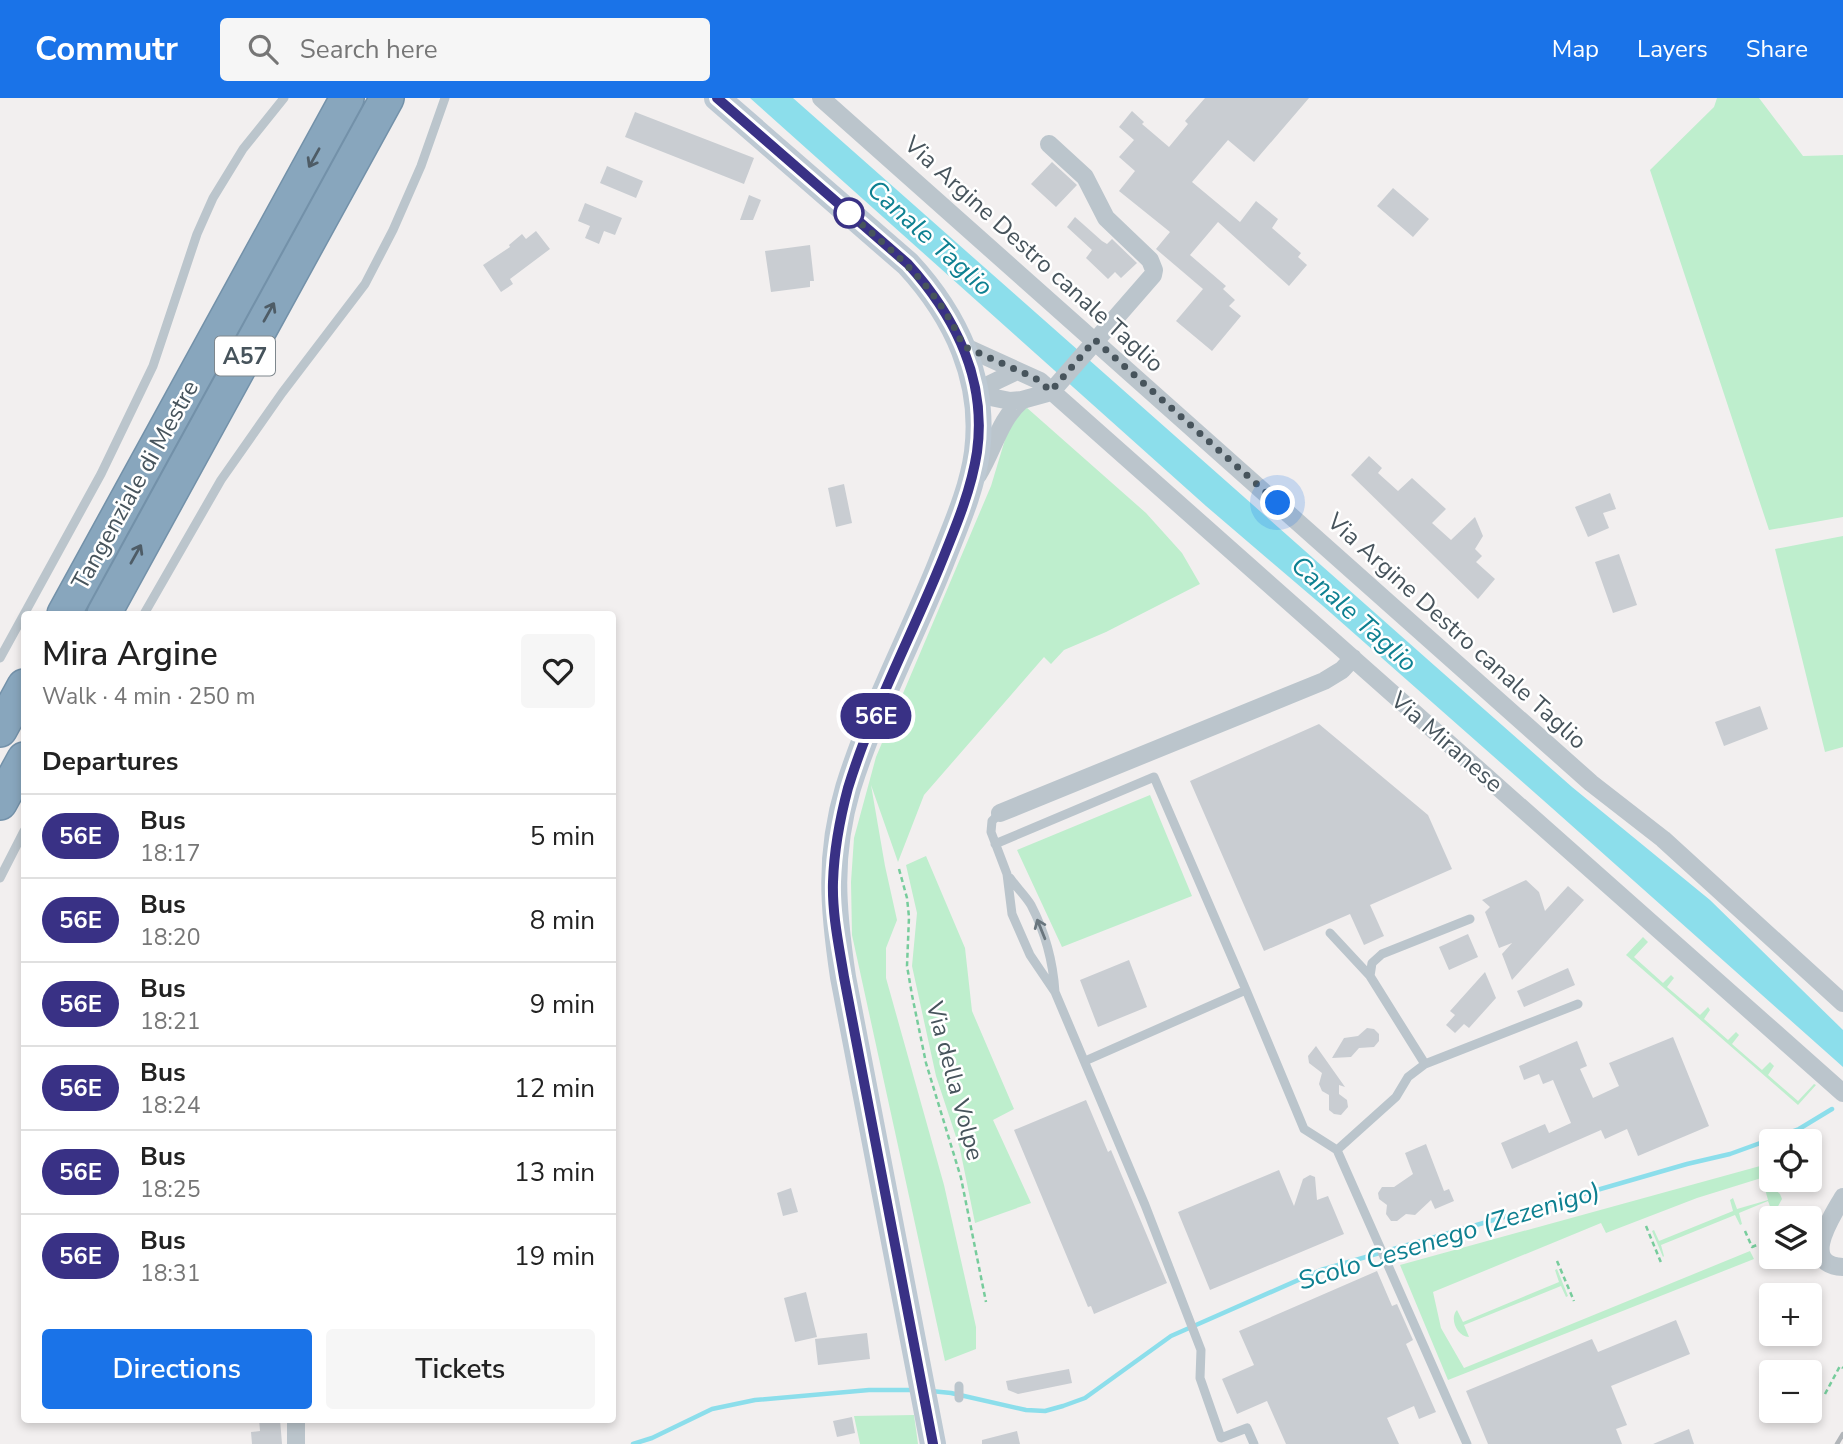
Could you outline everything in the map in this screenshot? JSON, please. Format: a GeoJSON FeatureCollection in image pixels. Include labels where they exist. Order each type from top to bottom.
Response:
{"type":"FeatureCollection","features":[{"type":"Feature","properties":{"kind":"highway","name":"Tangenziale di Mestre"},"geometry":{"type":"LineString","coordinates":[[66,611],[347,98]]}},
{"type":"Feature","properties":{"kind":"highway","name":"Tangenziale di Mestre"},"geometry":{"type":"LineString","coordinates":[[106,611],[387,98]]}},
{"type":"Feature","properties":{"kind":"highway"},"geometry":{"type":"LineString","coordinates":[[0,730],[21,692]]}},
{"type":"Feature","properties":{"kind":"highway"},"geometry":{"type":"LineString","coordinates":[[0,803],[21,764]]}},
{"type":"Feature","properties":{"kind":"main road"},"geometry":{"type":"LineString","coordinates":[[717,98],[908,264],[945,310],[963,346],[976,394],[977,453],[966,495],[922,610],[863,745],[843,810],[833,883],[844,977],[930,1432]]}},
{"type":"Feature","properties":{"kind":"street","name":"Via Argine Destro canale Taglio"},"geometry":{"type":"LineString","coordinates":[[821,98],[1090,345],[1591,783],[1663,839],[1724,892],[1843,1003]]}},
{"type":"Feature","properties":{"kind":"street"},"geometry":{"type":"LineString","coordinates":[[976,394],[1010,401],[1042,396],[1054,387],[1153,275],[1150,260],[1107,218],[1084,177],[1049,144]]}},
{"type":"Feature","properties":{"kind":"street","name":"Via Miranese"},"geometry":{"type":"LineString","coordinates":[[963,346],[1054,387],[1353,659],[1843,1093]]}},
{"type":"Feature","properties":{"kind":"street"},"geometry":{"type":"LineString","coordinates":[[976,394],[1017,371]]}},
{"type":"Feature","properties":{"kind":"street"},"geometry":{"type":"LineString","coordinates":[[966,495],[988,459],[1007,415],[1022,400]]}},
{"type":"Feature","properties":{"kind":"street"},"geometry":{"type":"LineString","coordinates":[[1000,813],[1324,681],[1342,670],[1353,659]]}},
{"type":"Feature","properties":{"kind":"street"},"geometry":{"type":"LineString","coordinates":[[1843,1197],[1824,1232],[1820,1246],[1824,1258],[1830,1264],[1843,1267]]}},
{"type":"Feature","properties":{"kind":"street"},"geometry":{"type":"LineString","coordinates":[[296,1423],[296,1444]]}},
{"type":"Feature","properties":{"kind":"lane"},"geometry":{"type":"LineString","coordinates":[[26,611],[101,474],[153,366],[197,234],[213,198],[243,149],[284,98]]}},
{"type":"Feature","properties":{"kind":"lane"},"geometry":{"type":"LineString","coordinates":[[146,611],[221,480],[282,393],[365,284],[393,230],[421,166],[445,98]]}},
{"type":"Feature","properties":{"kind":"lane"},"geometry":{"type":"LineString","coordinates":[[0,658],[21,620]]}},
{"type":"Feature","properties":{"kind":"lane"},"geometry":{"type":"LineString","coordinates":[[995,844],[1154,777],[1304,1129],[1337,1150],[1468,1444]]}},
{"type":"Feature","properties":{"kind":"lane"},"geometry":{"type":"LineString","coordinates":[[1000,813],[992,821],[991,832],[1007,874],[1013,914],[1030,955],[1055,992],[1085,1061],[1202,1350],[1200,1378],[1220,1438],[1247,1428],[1254,1444]]}},
{"type":"Feature","properties":{"kind":"lane"},"geometry":{"type":"LineString","coordinates":[[0,878],[21,837]]}},
{"type":"Feature","properties":{"kind":"lane"},"geometry":{"type":"LineString","coordinates":[[1007,874],[1031,905],[1040,927],[1052,961],[1055,992]]}},
{"type":"Feature","properties":{"kind":"lane"},"geometry":{"type":"LineString","coordinates":[[1370,976],[1372,963],[1382,954],[1470,919]]}},
{"type":"Feature","properties":{"kind":"lane"},"geometry":{"type":"LineString","coordinates":[[1330,933],[1370,976],[1425,1064]]}},
{"type":"Feature","properties":{"kind":"lane"},"geometry":{"type":"LineString","coordinates":[[1085,1061],[1246,990]]}},
{"type":"Feature","properties":{"kind":"lane"},"geometry":{"type":"LineString","coordinates":[[1337,1150],[1396,1097],[1408,1077],[1425,1064],[1578,1004]]}},
{"type":"Feature","properties":{"kind":"lane"},"geometry":{"type":"LineString","coordinates":[[959,1386],[959,1398]]}},
{"type":"Feature","properties":{"kind":"path","name":"Via della Volpe"},"geometry":{"type":"LineString","coordinates":[[899,869],[909,917],[907,967],[912,995],[926,1063],[961,1178],[985,1302]]}},
{"type":"Feature","properties":{"kind":"path"},"geometry":{"type":"LineString","coordinates":[[1646,1226],[1662,1265]]}},
{"type":"Feature","properties":{"kind":"path"},"geometry":{"type":"LineString","coordinates":[[1745,1231],[1752,1247],[1759,1244]]}},
{"type":"Feature","properties":{"kind":"path"},"geometry":{"type":"LineString","coordinates":[[1557,1261],[1574,1301]]}},
{"type":"Feature","properties":{"kind":"path"},"geometry":{"type":"LineString","coordinates":[[1825,1394],[1840,1366],[1843,1368]]}},
{"type":"Feature","properties":{"kind":"green space"},"geometry":{"type":"Polygon","coordinates":[[[1717,98],[1759,98],[1803,156],[1843,155],[1843,517],[1769,530],[1650,170],[1714,107],[1717,98]]]}},
{"type":"Feature","properties":{"kind":"green space"},"geometry":{"type":"Polygon","coordinates":[[[1026,407],[1146,513],[1182,553],[1200,584],[1106,632],[1064,650],[1051,664],[1044,657],[924,795],[898,862],[871,785],[897,920],[886,948],[886,978],[944,1185],[976,1327],[976,1349],[945,1361],[852,935],[854,838],[876,757],[991,486],[1010,423],[1026,407]]]}},
{"type":"Feature","properties":{"kind":"green space"},"geometry":{"type":"Polygon","coordinates":[[[1843,536],[1843,747],[1825,752],[1775,549],[1843,536]]]}},
{"type":"Feature","properties":{"kind":"green space"},"geometry":{"type":"Polygon","coordinates":[[[1150,795],[1192,896],[1062,947],[1017,850],[1150,795]]]}},
{"type":"Feature","properties":{"kind":"green space"},"geometry":{"type":"Polygon","coordinates":[[[926,856],[965,948],[972,1011],[1014,1109],[993,1120],[1031,1203],[975,1223],[960,1149],[936,1076],[912,966],[917,913],[906,865],[926,856]]]}},
{"type":"Feature","properties":{"kind":"green space"},"geometry":{"type":"Polygon","coordinates":[[[1643,937],[1648,942],[1634,957],[1663,983],[1671,975],[1674,978],[1667,987],[1700,1015],[1708,1007],[1710,1010],[1704,1019],[1728,1040],[1736,1032],[1739,1035],[1732,1044],[1762,1070],[1770,1062],[1774,1066],[1768,1075],[1798,1101],[1816,1085],[1798,1105],[1626,955],[1643,937]]]}},
{"type":"Feature","properties":{"kind":"green space"},"geometry":{"type":"Polygon","coordinates":[[[1759,1166],[1759,1179],[1697,1198],[1606,1233],[1601,1223],[1433,1292],[1441,1328],[1464,1368],[1750,1251],[1754,1259],[1448,1380],[1400,1265],[1759,1166]]]}},
{"type":"Feature","properties":{"kind":"green space"},"geometry":{"type":"Polygon","coordinates":[[[1766,1192],[1778,1192],[1782,1199],[1778,1206],[1770,1206],[1768,1201],[1739,1213],[1740,1225],[1735,1215],[1661,1245],[1663,1257],[1652,1231],[1654,1230],[1659,1241],[1733,1211],[1730,1200],[1733,1198],[1737,1209],[1768,1200],[1766,1192]]]}},
{"type":"Feature","properties":{"kind":"green space"},"geometry":{"type":"Polygon","coordinates":[[[1557,1269],[1568,1296],[1566,1297],[1561,1286],[1464,1325],[1469,1337],[1458,1331],[1454,1322],[1457,1310],[1463,1322],[1559,1282],[1555,1270],[1557,1269]]]}},
{"type":"Feature","properties":{"kind":"green space"},"geometry":{"type":"Polygon","coordinates":[[[914,1415],[918,1444],[860,1444],[854,1416],[914,1415]]]}},
{"type":"Feature","properties":{"kind":"water","name":"Canale Taglio"},"geometry":{"type":"Polygon","coordinates":[[[750,98],[793,98],[1572,787],[1710,900],[1843,1030],[1843,1067],[1323,606],[1206,506],[750,98]]]}},
{"type":"Feature","properties":{"kind":"building"},"geometry":{"type":"Polygon","coordinates":[[[1205,98],[1309,98],[1254,162],[1228,140],[1192,182],[1240,222],[1256,201],[1278,219],[1272,228],[1301,253],[1298,257],[1307,265],[1289,286],[1218,222],[1190,255],[1226,286],[1223,289],[1235,300],[1229,306],[1241,316],[1212,351],[1176,321],[1203,289],[1156,249],[1170,232],[1119,191],[1135,171],[1119,157],[1134,140],[1119,127],[1132,111],[1144,122],[1142,124],[1169,147],[1188,124],[1185,121],[1205,98]]]}},
{"type":"Feature","properties":{"kind":"building"},"geometry":{"type":"Polygon","coordinates":[[[635,112],[754,158],[744,184],[625,137],[635,112]]]}},
{"type":"Feature","properties":{"kind":"building"},"geometry":{"type":"Polygon","coordinates":[[[1052,162],[1077,185],[1056,207],[1031,184],[1052,162]]]}},
{"type":"Feature","properties":{"kind":"building"},"geometry":{"type":"Polygon","coordinates":[[[607,166],[643,181],[636,198],[600,183],[607,166]]]}},
{"type":"Feature","properties":{"kind":"building"},"geometry":{"type":"Polygon","coordinates":[[[1393,188],[1429,219],[1413,237],[1377,206],[1393,188]]]}},
{"type":"Feature","properties":{"kind":"building"},"geometry":{"type":"Polygon","coordinates":[[[749,195],[761,200],[753,220],[740,220],[749,195]]]}},
{"type":"Feature","properties":{"kind":"building"},"geometry":{"type":"Polygon","coordinates":[[[585,203],[622,218],[615,235],[604,231],[599,244],[585,238],[590,226],[578,221],[585,203]]]}},
{"type":"Feature","properties":{"kind":"building"},"geometry":{"type":"Polygon","coordinates":[[[1075,217],[1107,244],[1112,239],[1137,263],[1121,278],[1115,272],[1108,279],[1086,258],[1092,250],[1067,227],[1075,217]]]}},
{"type":"Feature","properties":{"kind":"building"},"geometry":{"type":"Polygon","coordinates":[[[536,231],[550,249],[510,279],[513,284],[501,292],[483,265],[510,247],[522,234],[526,239],[536,231]]]}},
{"type":"Feature","properties":{"kind":"building"},"geometry":{"type":"Polygon","coordinates":[[[810,245],[814,281],[810,281],[810,287],[771,292],[765,251],[810,245]]]}},
{"type":"Feature","properties":{"kind":"building"},"geometry":{"type":"Polygon","coordinates":[[[1369,456],[1382,468],[1378,473],[1398,491],[1412,478],[1446,509],[1432,523],[1451,540],[1475,517],[1483,536],[1475,549],[1482,556],[1476,562],[1495,579],[1478,599],[1351,475],[1369,456]]]}},
{"type":"Feature","properties":{"kind":"building"},"geometry":{"type":"Polygon","coordinates":[[[844,484],[852,523],[836,527],[828,488],[844,484]]]}},
{"type":"Feature","properties":{"kind":"building"},"geometry":{"type":"Polygon","coordinates":[[[1610,493],[1616,509],[1603,513],[1609,528],[1588,537],[1575,507],[1610,493]]]}},
{"type":"Feature","properties":{"kind":"building"},"geometry":{"type":"Polygon","coordinates":[[[1619,554],[1637,605],[1613,613],[1595,562],[1619,554]]]}},
{"type":"Feature","properties":{"kind":"building"},"geometry":{"type":"Polygon","coordinates":[[[1760,706],[1768,729],[1724,746],[1715,722],[1760,706]]]}},
{"type":"Feature","properties":{"kind":"building"},"geometry":{"type":"Polygon","coordinates":[[[1319,724],[1428,815],[1452,869],[1370,905],[1384,936],[1364,945],[1350,914],[1264,951],[1190,781],[1319,724]]]}},
{"type":"Feature","properties":{"kind":"building"},"geometry":{"type":"Polygon","coordinates":[[[1526,880],[1539,892],[1545,911],[1568,886],[1584,900],[1512,980],[1502,954],[1512,943],[1499,948],[1485,912],[1490,907],[1482,900],[1526,880]]]}},
{"type":"Feature","properties":{"kind":"building"},"geometry":{"type":"Polygon","coordinates":[[[1468,934],[1478,957],[1449,970],[1439,947],[1468,934]]]}},
{"type":"Feature","properties":{"kind":"building"},"geometry":{"type":"Polygon","coordinates":[[[1129,960],[1147,1007],[1098,1027],[1080,980],[1129,960]]]}},
{"type":"Feature","properties":{"kind":"building"},"geometry":{"type":"Polygon","coordinates":[[[1568,968],[1575,985],[1524,1007],[1517,991],[1568,968]]]}},
{"type":"Feature","properties":{"kind":"building"},"geometry":{"type":"Polygon","coordinates":[[[1485,972],[1496,998],[1469,1028],[1464,1024],[1455,1033],[1446,1025],[1455,1015],[1450,1011],[1485,972]]]}},
{"type":"Feature","properties":{"kind":"building"},"geometry":{"type":"Polygon","coordinates":[[[1367,1028],[1374,1029],[1379,1034],[1379,1041],[1374,1047],[1359,1048],[1351,1057],[1332,1058],[1344,1038],[1358,1036],[1367,1028]]]}},
{"type":"Feature","properties":{"kind":"building"},"geometry":{"type":"Polygon","coordinates":[[[1673,1037],[1709,1126],[1638,1156],[1627,1129],[1605,1139],[1601,1130],[1512,1169],[1501,1143],[1545,1124],[1549,1133],[1571,1123],[1553,1080],[1543,1084],[1539,1074],[1524,1080],[1519,1066],[1577,1041],[1587,1066],[1580,1069],[1593,1098],[1619,1086],[1609,1063],[1673,1037]]]}},
{"type":"Feature","properties":{"kind":"building"},"geometry":{"type":"Polygon","coordinates":[[[1316,1046],[1345,1087],[1339,1085],[1339,1094],[1347,1100],[1348,1107],[1341,1115],[1329,1110],[1329,1095],[1322,1091],[1319,1084],[1322,1073],[1309,1063],[1308,1056],[1316,1046]]]}},
{"type":"Feature","properties":{"kind":"building"},"geometry":{"type":"Polygon","coordinates":[[[1086,1100],[1108,1152],[1111,1150],[1167,1283],[1094,1314],[1091,1306],[1088,1307],[1014,1130],[1086,1100]]]}},
{"type":"Feature","properties":{"kind":"building"},"geometry":{"type":"Polygon","coordinates":[[[1426,1144],[1444,1191],[1449,1189],[1454,1201],[1435,1209],[1431,1200],[1415,1215],[1406,1214],[1397,1221],[1391,1221],[1386,1214],[1387,1205],[1379,1199],[1378,1193],[1382,1187],[1394,1187],[1413,1174],[1405,1153],[1426,1144]]]}},
{"type":"Feature","properties":{"kind":"building"},"geometry":{"type":"Polygon","coordinates":[[[1279,1170],[1294,1206],[1303,1179],[1310,1175],[1315,1177],[1317,1200],[1328,1196],[1344,1234],[1210,1290],[1178,1212],[1279,1170]]]}},
{"type":"Feature","properties":{"kind":"building"},"geometry":{"type":"Polygon","coordinates":[[[791,1188],[798,1212],[783,1216],[777,1193],[791,1188]]]}},
{"type":"Feature","properties":{"kind":"building"},"geometry":{"type":"Polygon","coordinates":[[[1377,1271],[1392,1306],[1397,1304],[1413,1340],[1406,1344],[1436,1412],[1419,1419],[1414,1406],[1387,1418],[1399,1444],[1286,1444],[1267,1401],[1237,1414],[1222,1379],[1254,1365],[1239,1331],[1377,1271]]]}},
{"type":"Feature","properties":{"kind":"building"},"geometry":{"type":"Polygon","coordinates":[[[806,1292],[817,1337],[795,1342],[784,1298],[806,1292]]]}},
{"type":"Feature","properties":{"kind":"building"},"geometry":{"type":"Polygon","coordinates":[[[1676,1320],[1690,1354],[1611,1386],[1627,1425],[1616,1429],[1622,1444],[1488,1444],[1466,1391],[1592,1339],[1598,1352],[1676,1320]]]}},
{"type":"Feature","properties":{"kind":"building"},"geometry":{"type":"Polygon","coordinates":[[[867,1333],[870,1359],[818,1365],[815,1339],[867,1333]]]}},
{"type":"Feature","properties":{"kind":"building"},"geometry":{"type":"Polygon","coordinates":[[[1069,1369],[1072,1383],[1018,1394],[1008,1390],[1006,1381],[1069,1369]]]}},
{"type":"Feature","properties":{"kind":"building"},"geometry":{"type":"Polygon","coordinates":[[[852,1417],[855,1433],[837,1437],[833,1421],[852,1417]]]}},
{"type":"Feature","properties":{"kind":"building"},"geometry":{"type":"Polygon","coordinates":[[[259,1423],[280,1423],[282,1444],[252,1444],[251,1432],[260,1431],[259,1423]]]}},
{"type":"Feature","properties":{"kind":"building"},"geometry":{"type":"Polygon","coordinates":[[[1689,1429],[1694,1444],[1653,1444],[1689,1429]]]}},
{"type":"Feature","properties":{"kind":"building"},"geometry":{"type":"Polygon","coordinates":[[[1017,1431],[1020,1444],[982,1444],[982,1440],[1017,1431]]]}},
{"type":"Feature","properties":{"kind":"waterway","name":"Scolo Cesenego (Zezenigo)"},"geometry":{"type":"LineString","coordinates":[[931,1391],[1026,1410],[1045,1411],[1063,1406],[1085,1398],[1171,1336],[1321,1270],[1687,1164],[1730,1154],[1799,1129],[1832,1109]]}},
{"type":"Feature","properties":{"kind":"waterway","name":"Scolo Cesenego (Zezenigo)"},"geometry":{"type":"LineString","coordinates":[[633,1444],[652,1438],[712,1409],[755,1400],[869,1390],[912,1390]]}},
{"type":"Feature","properties":{"kind":"railway"},"geometry":{"type":"LineString","coordinates":[[1837,1444],[1843,1434]]}},
{"type":"Feature","properties":{"kind":"bus line","name":"56E"},"geometry":{"type":"LineString","coordinates":[[717,98],[908,264],[923,281],[955,326],[971,370],[976,394],[977,453],[966,495],[922,610],[863,745],[843,810],[833,883],[844,977],[933,1444]]}},
{"type":"Feature","properties":{"kind":"route"},"geometry":{"type":"LineString","coordinates":[[849,213],[846,211],[908,264],[923,281],[955,326],[963,346],[1028,374],[1051,391],[1095,340],[1278,503]]}}]}
